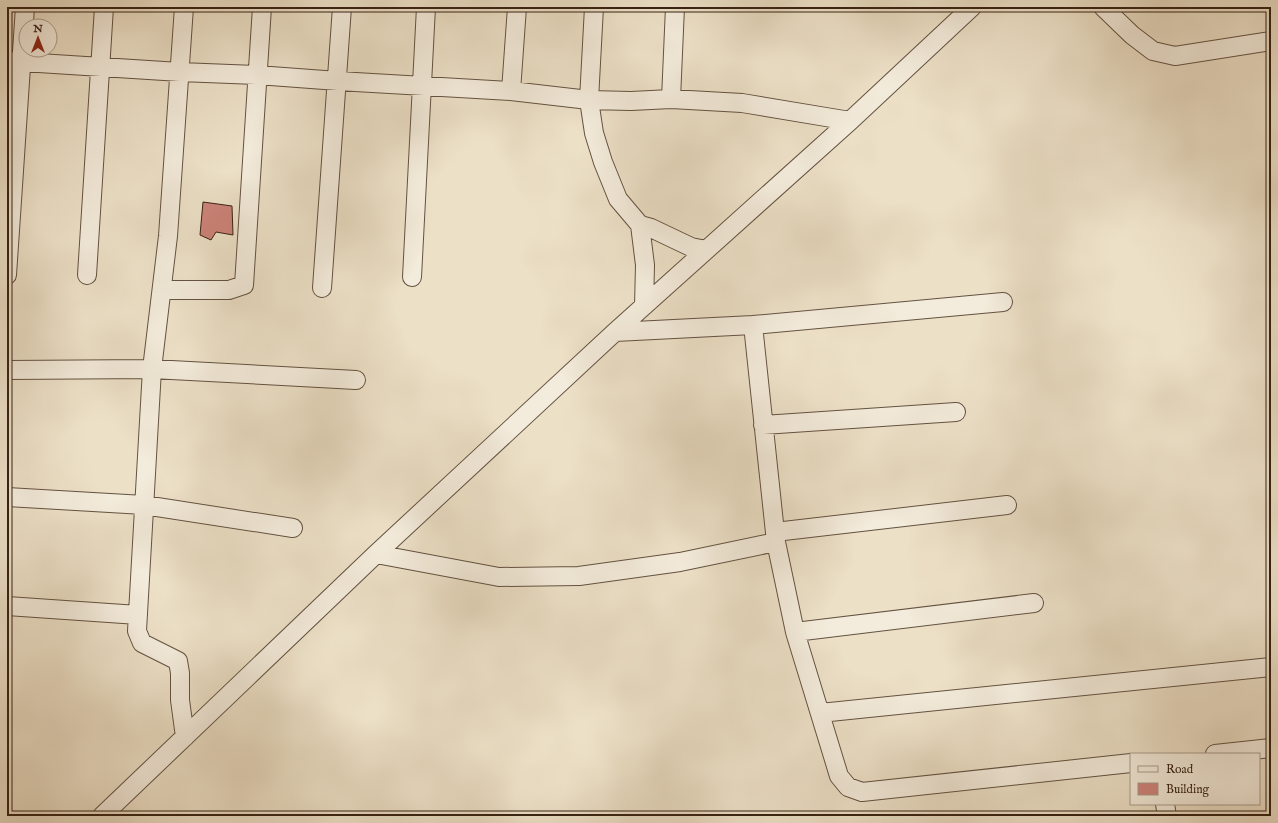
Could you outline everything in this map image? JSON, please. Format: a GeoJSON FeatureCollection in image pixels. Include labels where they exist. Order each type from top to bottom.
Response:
{"type":"FeatureCollection","features":[{"type":"Feature","properties":{"kind":"street"},"geometry":{"type":"LineString","coordinates":[[7,274],[14,62],[25,7]]}},
{"type":"Feature","properties":{"kind":"street"},"geometry":{"type":"LineString","coordinates":[[87,275],[104,7]]}},
{"type":"Feature","properties":{"kind":"street"},"geometry":{"type":"LineString","coordinates":[[184,7],[168,236],[152,369],[137,631],[142,643],[178,661],[180,674],[180,700],[185,737]]}},
{"type":"Feature","properties":{"kind":"street"},"geometry":{"type":"LineString","coordinates":[[162,290],[229,290],[244,285],[262,7]]}},
{"type":"Feature","properties":{"kind":"street"},"geometry":{"type":"LineString","coordinates":[[322,288],[338,82],[342,7]]}},
{"type":"Feature","properties":{"kind":"street"},"geometry":{"type":"LineString","coordinates":[[412,277],[426,7]]}},
{"type":"Feature","properties":{"kind":"street"},"geometry":{"type":"LineString","coordinates":[[511,91],[517,7]]}},
{"type":"Feature","properties":{"kind":"street"},"geometry":{"type":"LineString","coordinates":[[594,7],[589,100],[594,133],[603,162],[618,199],[640,225],[645,265],[644,306]]}},
{"type":"Feature","properties":{"kind":"street"},"geometry":{"type":"LineString","coordinates":[[671,99],[675,7]]}},
{"type":"Feature","properties":{"kind":"street"},"geometry":{"type":"LineString","coordinates":[[102,816],[376,554],[615,332],[850,121],[972,7]]}},
{"type":"Feature","properties":{"kind":"street"},"geometry":{"type":"LineString","coordinates":[[1103,7],[1132,35],[1154,51],[1175,56],[1271,41]]}},
{"type":"Feature","properties":{"kind":"street"},"geometry":{"type":"LineString","coordinates":[[14,62],[511,91],[589,100],[630,101],[671,99],[742,103],[850,121]]}},
{"type":"Feature","properties":{"kind":"street"},"geometry":{"type":"LineString","coordinates":[[640,225],[651,228],[691,247],[706,250]]}},
{"type":"Feature","properties":{"kind":"street"},"geometry":{"type":"LineString","coordinates":[[615,332],[753,325],[1003,302]]}},
{"type":"Feature","properties":{"kind":"street"},"geometry":{"type":"LineString","coordinates":[[753,325],[775,537],[796,632],[839,776],[848,787],[862,792],[1130,763]]}},
{"type":"Feature","properties":{"kind":"street"},"geometry":{"type":"LineString","coordinates":[[7,370],[152,369],[356,380]]}},
{"type":"Feature","properties":{"kind":"street"},"geometry":{"type":"LineString","coordinates":[[763,425],[956,412]]}},
{"type":"Feature","properties":{"kind":"street"},"geometry":{"type":"LineString","coordinates":[[7,497],[144,505],[293,528]]}},
{"type":"Feature","properties":{"kind":"street"},"geometry":{"type":"LineString","coordinates":[[376,554],[499,577],[579,576],[680,562],[775,537],[1007,505]]}},
{"type":"Feature","properties":{"kind":"street"},"geometry":{"type":"LineString","coordinates":[[796,632],[1034,603]]}},
{"type":"Feature","properties":{"kind":"street"},"geometry":{"type":"LineString","coordinates":[[7,606],[138,616]]}},
{"type":"Feature","properties":{"kind":"street"},"geometry":{"type":"LineString","coordinates":[[820,713],[1271,667]]}},
{"type":"Feature","properties":{"kind":"street"},"geometry":{"type":"LineString","coordinates":[[1224,753],[1271,748]]}},
{"type":"Feature","properties":{"kind":"street"},"geometry":{"type":"LineString","coordinates":[[1165,805],[1167,816]]}},
{"type":"Feature","properties":{"kind":"building"},"geometry":{"type":"Polygon","coordinates":[[[203,202],[232,206],[233,235],[216,232],[211,240],[200,235],[203,202]]]}}]}
